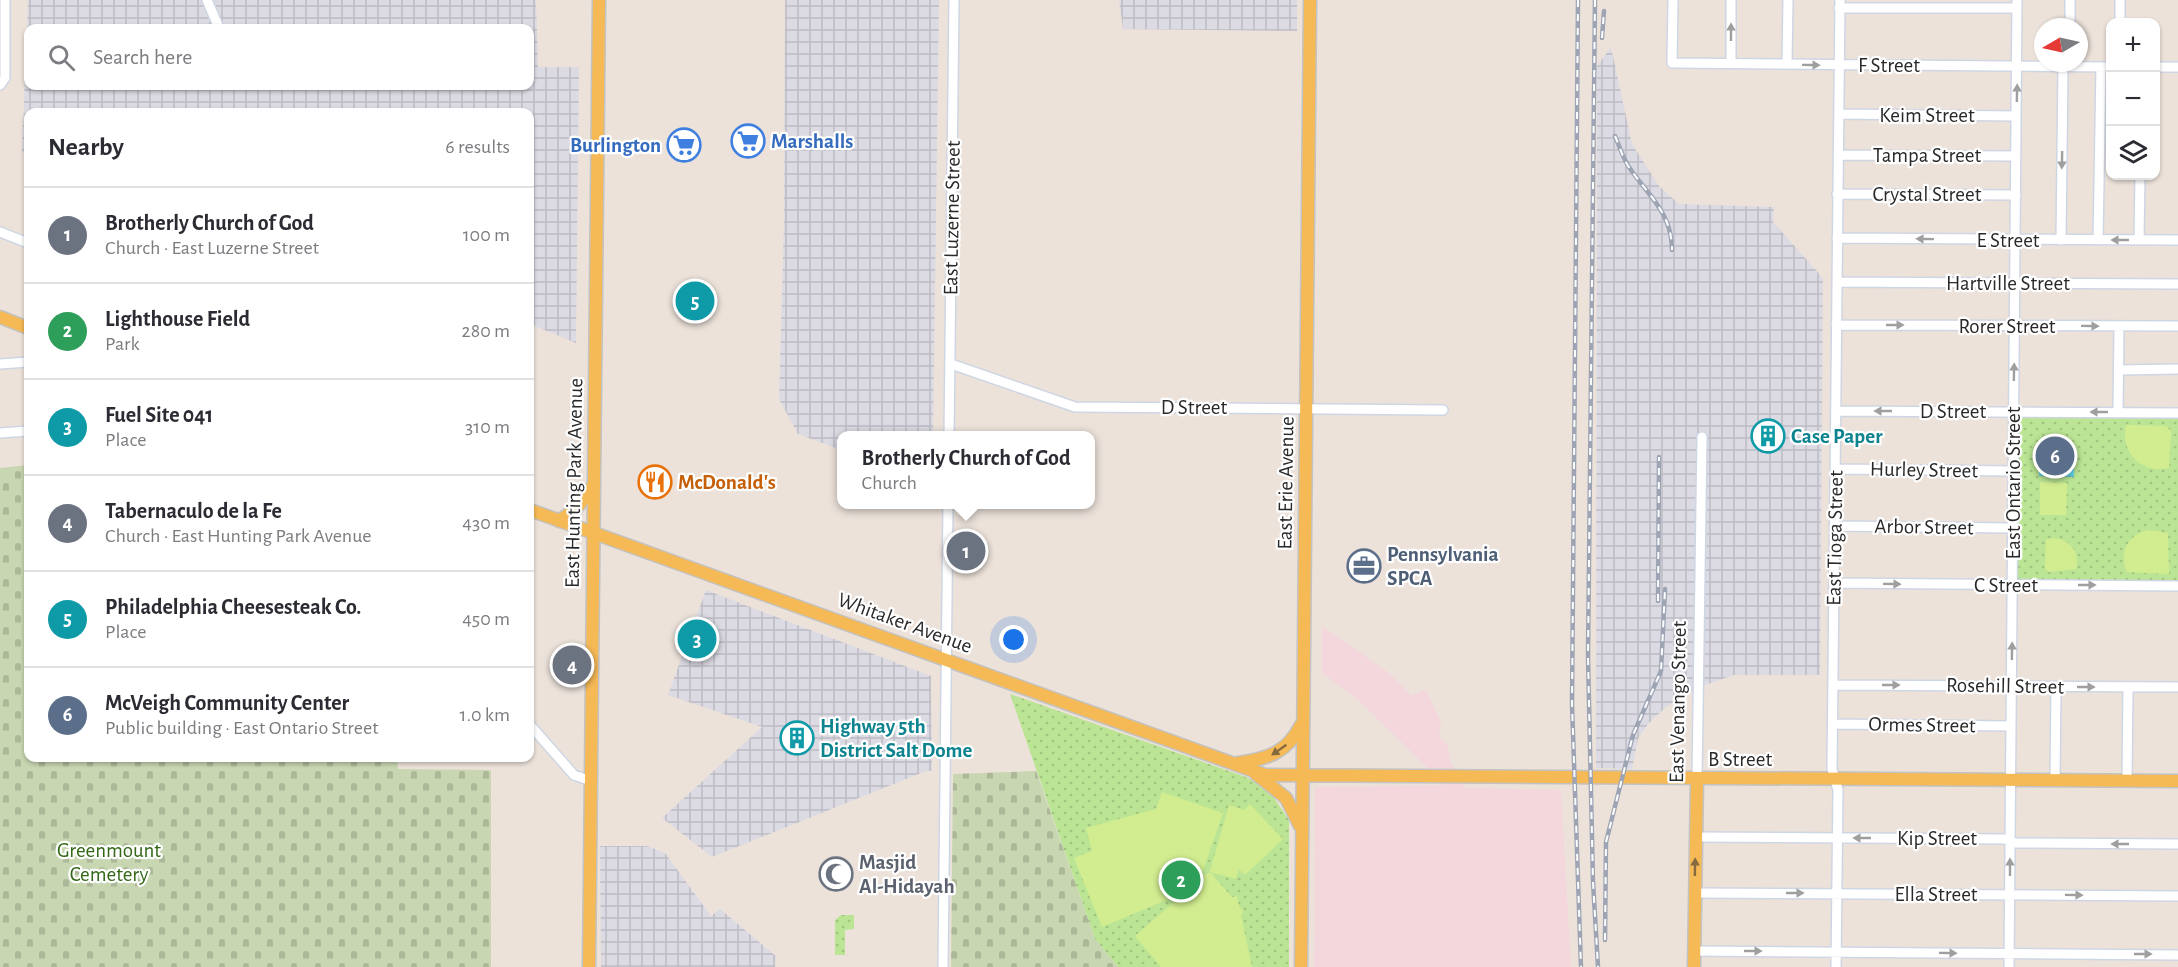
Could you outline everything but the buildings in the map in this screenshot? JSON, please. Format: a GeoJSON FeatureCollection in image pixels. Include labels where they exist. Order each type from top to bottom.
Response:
{"type":"FeatureCollection","features":[{"type":"Feature","properties":{"kind":"main road","name":"East Hunting Park Avenue"},"geometry":{"type":"LineString","coordinates":[[589,967],[599,0]]}},
{"type":"Feature","properties":{"kind":"main road","name":"East Erie Avenue"},"geometry":{"type":"LineString","coordinates":[[1301,967],[1310,0]]}},
{"type":"Feature","properties":{"kind":"main road"},"geometry":{"type":"LineString","coordinates":[[0,317],[24,326]]}},
{"type":"Feature","properties":{"kind":"main road"},"geometry":{"type":"LineString","coordinates":[[559,521],[583,502],[593,486]]}},
{"type":"Feature","properties":{"kind":"main road","name":"Whitaker Avenue"},"geometry":{"type":"LineString","coordinates":[[534,512],[1251,770],[1265,774],[1303,775]]}},
{"type":"Feature","properties":{"kind":"main road"},"geometry":{"type":"LineString","coordinates":[[1235,764],[1264,759],[1280,752],[1294,738],[1301,725],[1303,712]]}},
{"type":"Feature","properties":{"kind":"main road"},"geometry":{"type":"LineString","coordinates":[[1251,770],[1286,798],[1300,826],[1302,837]]}},
{"type":"Feature","properties":{"kind":"main road","name":"B Street"},"geometry":{"type":"LineString","coordinates":[[1303,775],[2178,781]]}},
{"type":"Feature","properties":{"kind":"main road","name":"East Venango Street"},"geometry":{"type":"LineString","coordinates":[[1694,967],[1697,778]]}},
{"type":"Feature","properties":{"kind":"street"},"geometry":{"type":"LineString","coordinates":[[0,85],[5,78],[5,0]]}},
{"type":"Feature","properties":{"kind":"street"},"geometry":{"type":"LineString","coordinates":[[207,0],[217,24]]}},
{"type":"Feature","properties":{"kind":"street","name":"East Luzerne Street"},"geometry":{"type":"LineString","coordinates":[[950,431],[954,0]]}},
{"type":"Feature","properties":{"kind":"street","name":"F Street"},"geometry":{"type":"LineString","coordinates":[[1673,0],[1672,63],[2034,65]]}},
{"type":"Feature","properties":{"kind":"street"},"geometry":{"type":"LineString","coordinates":[[1731,0],[1731,63]]}},
{"type":"Feature","properties":{"kind":"street"},"geometry":{"type":"LineString","coordinates":[[1787,64],[1788,0]]}},
{"type":"Feature","properties":{"kind":"street"},"geometry":{"type":"LineString","coordinates":[[2070,0],[2070,18]]}},
{"type":"Feature","properties":{"kind":"street"},"geometry":{"type":"LineString","coordinates":[[2120,0],[2120,18]]}},
{"type":"Feature","properties":{"kind":"street"},"geometry":{"type":"LineString","coordinates":[[1839,4],[2017,4]]}},
{"type":"Feature","properties":{"kind":"street","name":"East Tioga Street"},"geometry":{"type":"LineString","coordinates":[[1836,967],[1838,790],[1832,769],[1839,4]]}},
{"type":"Feature","properties":{"kind":"street","name":"East Ontario Street"},"geometry":{"type":"LineString","coordinates":[[2009,967],[2017,4]]}},
{"type":"Feature","properties":{"kind":"street","name":"F Street"},"geometry":{"type":"LineString","coordinates":[[2088,66],[2106,67]]}},
{"type":"Feature","properties":{"kind":"street"},"geometry":{"type":"LineString","coordinates":[[2098,240],[2106,67]]}},
{"type":"Feature","properties":{"kind":"street"},"geometry":{"type":"LineString","coordinates":[[2160,67],[2178,67]]}},
{"type":"Feature","properties":{"kind":"street"},"geometry":{"type":"LineString","coordinates":[[2061,240],[2066,72]]}},
{"type":"Feature","properties":{"kind":"street","name":"Keim Street"},"geometry":{"type":"LineString","coordinates":[[1839,114],[2016,116]]}},
{"type":"Feature","properties":{"kind":"street","name":"Tampa Street"},"geometry":{"type":"LineString","coordinates":[[1838,155],[2016,156]]}},
{"type":"Feature","properties":{"kind":"street"},"geometry":{"type":"LineString","coordinates":[[2139,240],[2140,180]]}},
{"type":"Feature","properties":{"kind":"street","name":"Crystal Street"},"geometry":{"type":"LineString","coordinates":[[1837,194],[2016,195]]}},
{"type":"Feature","properties":{"kind":"street"},"geometry":{"type":"LineString","coordinates":[[0,232],[24,241]]}},
{"type":"Feature","properties":{"kind":"street","name":"E Street"},"geometry":{"type":"LineString","coordinates":[[1837,238],[2178,240]]}},
{"type":"Feature","properties":{"kind":"street","name":"Hartville Street"},"geometry":{"type":"LineString","coordinates":[[1838,282],[2178,284]]}},
{"type":"Feature","properties":{"kind":"street","name":"Rorer Street"},"geometry":{"type":"LineString","coordinates":[[1836,324],[2178,326]]}},
{"type":"Feature","properties":{"kind":"street"},"geometry":{"type":"LineString","coordinates":[[2118,413],[2119,327]]}},
{"type":"Feature","properties":{"kind":"street"},"geometry":{"type":"LineString","coordinates":[[0,364],[24,362]]}},
{"type":"Feature","properties":{"kind":"street","name":"D Street"},"geometry":{"type":"LineString","coordinates":[[951,364],[1075,407],[1306,407],[1443,410]]}},
{"type":"Feature","properties":{"kind":"street"},"geometry":{"type":"LineString","coordinates":[[2119,370],[2178,369]]}},
{"type":"Feature","properties":{"kind":"street","name":"D Street"},"geometry":{"type":"LineString","coordinates":[[1836,411],[2178,413]]}},
{"type":"Feature","properties":{"kind":"street"},"geometry":{"type":"LineString","coordinates":[[0,433],[24,430]]}},
{"type":"Feature","properties":{"kind":"street","name":"East Venango Street"},"geometry":{"type":"LineString","coordinates":[[1697,778],[1702,437]]}},
{"type":"Feature","properties":{"kind":"street","name":"Hurley Street"},"geometry":{"type":"LineString","coordinates":[[1836,470],[2012,471]]}},
{"type":"Feature","properties":{"kind":"street"},"geometry":{"type":"LineString","coordinates":[[943,967],[948,509]]}},
{"type":"Feature","properties":{"kind":"street","name":"Arbor Street"},"geometry":{"type":"LineString","coordinates":[[1835,526],[2012,528]]}},
{"type":"Feature","properties":{"kind":"street","name":"C Street"},"geometry":{"type":"LineString","coordinates":[[1834,583],[2178,586]]}},
{"type":"Feature","properties":{"kind":"street","name":"Rosehill Street"},"geometry":{"type":"LineString","coordinates":[[1833,685],[2178,687]]}},
{"type":"Feature","properties":{"kind":"street"},"geometry":{"type":"LineString","coordinates":[[2055,781],[2056,687]]}},
{"type":"Feature","properties":{"kind":"street"},"geometry":{"type":"LineString","coordinates":[[2127,781],[2128,687]]}},
{"type":"Feature","properties":{"kind":"street","name":"Ormes Street"},"geometry":{"type":"LineString","coordinates":[[1833,724],[2010,726]]}},
{"type":"Feature","properties":{"kind":"street"},"geometry":{"type":"LineString","coordinates":[[534,730],[574,775],[591,781]]}},
{"type":"Feature","properties":{"kind":"street","name":"Kip Street"},"geometry":{"type":"LineString","coordinates":[[1696,837],[2004,838],[2010,841],[2178,844]]}},
{"type":"Feature","properties":{"kind":"street","name":"Ella Street"},"geometry":{"type":"LineString","coordinates":[[1695,893],[2178,896]]}},
{"type":"Feature","properties":{"kind":"street"},"geometry":{"type":"LineString","coordinates":[[1694,951],[2178,955]]}},
{"type":"Feature","properties":{"kind":"shaded area"},"geometry":{"type":"Polygon","coordinates":[[[28,0],[536,0],[538,67],[579,67],[576,343],[534,326],[534,108],[24,108],[24,153],[22,152],[24,90],[534,90],[534,24],[27,24],[28,0]]]}},
{"type":"Feature","properties":{"kind":"shaded area"},"geometry":{"type":"Polygon","coordinates":[[[785,0],[939,0],[933,431],[837,431],[837,449],[798,434],[779,399],[784,222],[785,0]]]}},
{"type":"Feature","properties":{"kind":"shaded area"},"geometry":{"type":"Polygon","coordinates":[[[1119,0],[1297,0],[1297,31],[1123,29],[1119,0]]]}},
{"type":"Feature","properties":{"kind":"shaded area","name":"Case Paper"},"geometry":{"type":"Polygon","coordinates":[[[1611,47],[1632,144],[1659,186],[1679,204],[1774,207],[1773,222],[1823,278],[1820,675],[1734,675],[1697,688],[1665,708],[1648,724],[1638,739],[1632,769],[1596,768],[1597,66],[1611,47]]]}},
{"type":"Feature","properties":{"kind":"shaded area"},"geometry":{"type":"Polygon","coordinates":[[[706,590],[931,676],[932,771],[926,771],[712,857],[662,818],[762,727],[668,695],[706,590]]]}},
{"type":"Feature","properties":{"kind":"shaded area"},"geometry":{"type":"Polygon","coordinates":[[[1322,626],[1389,673],[1412,696],[1426,689],[1441,723],[1439,736],[1447,744],[1451,764],[1465,788],[1561,790],[1571,967],[1314,967],[1315,787],[1445,785],[1356,698],[1322,673],[1322,626]]]}},
{"type":"Feature","properties":{"kind":"shaded area"},"geometry":{"type":"Polygon","coordinates":[[[600,846],[647,846],[665,853],[711,916],[720,909],[776,956],[775,967],[601,967],[600,846]]]}},
{"type":"Feature","properties":{"kind":"green space"},"geometry":{"type":"Polygon","coordinates":[[[2013,412],[2178,413],[2178,586],[2012,585],[2013,412]]]}},
{"type":"Feature","properties":{"kind":"green space"},"geometry":{"type":"Polygon","coordinates":[[[2126,425],[2166,426],[2171,431],[2169,468],[2150,468],[2135,459],[2126,444],[2126,425]]]}},
{"type":"Feature","properties":{"kind":"green space","name":"Greenmount Cemetery"},"geometry":{"type":"Polygon","coordinates":[[[24,465],[24,762],[397,762],[398,769],[491,770],[491,967],[0,967],[0,468],[24,465]]]}},
{"type":"Feature","properties":{"kind":"green space"},"geometry":{"type":"Polygon","coordinates":[[[2040,482],[2067,483],[2066,515],[2040,515],[2040,482]]]}},
{"type":"Feature","properties":{"kind":"green space"},"geometry":{"type":"Polygon","coordinates":[[[2150,530],[2168,533],[2169,574],[2127,572],[2124,557],[2127,545],[2136,535],[2150,530]]]}},
{"type":"Feature","properties":{"kind":"green space"},"geometry":{"type":"Polygon","coordinates":[[[2054,538],[2065,541],[2073,548],[2077,557],[2076,569],[2048,572],[2045,568],[2046,539],[2054,538]]]}},
{"type":"Feature","properties":{"kind":"green space"},"geometry":{"type":"Polygon","coordinates":[[[1010,694],[1246,777],[1268,789],[1289,820],[1289,967],[1118,967],[1095,939],[1010,694]]]}},
{"type":"Feature","properties":{"kind":"green space"},"geometry":{"type":"Polygon","coordinates":[[[1036,771],[1095,939],[1118,967],[951,967],[953,774],[1036,771]]]}},
{"type":"Feature","properties":{"kind":"green space"},"geometry":{"type":"Polygon","coordinates":[[[1162,792],[1223,813],[1200,879],[1210,871],[1229,805],[1244,810],[1250,804],[1283,839],[1245,875],[1239,869],[1236,879],[1210,872],[1232,897],[1237,896],[1239,906],[1244,912],[1241,915],[1252,967],[1161,967],[1135,936],[1198,881],[1166,869],[1176,896],[1102,927],[1074,858],[1092,851],[1086,828],[1156,809],[1162,792]]]}},
{"type":"Feature","properties":{"kind":"green space"},"geometry":{"type":"Polygon","coordinates":[[[841,915],[854,915],[854,929],[845,930],[845,955],[835,955],[835,920],[841,915]]]}},
{"type":"Feature","properties":{"kind":"water"},"geometry":{"type":"Polygon","coordinates":[[[2039,463],[2074,464],[2074,477],[2039,476],[2039,463]]]}},
{"type":"Feature","properties":{"kind":"railway"},"geometry":{"type":"LineString","coordinates":[[1578,0],[1572,704],[1581,967]]}},
{"type":"Feature","properties":{"kind":"railway"},"geometry":{"type":"LineString","coordinates":[[1595,0],[1588,657],[1593,882],[1598,967]]}},
{"type":"Feature","properties":{"kind":"railway"},"geometry":{"type":"LineString","coordinates":[[1602,38],[1604,11]]}},
{"type":"Feature","properties":{"kind":"railway"},"geometry":{"type":"LineString","coordinates":[[1615,136],[1628,166],[1664,216],[1671,237],[1672,250]]}},
{"type":"Feature","properties":{"kind":"railway"},"geometry":{"type":"LineString","coordinates":[[1658,601],[1659,457]]}},
{"type":"Feature","properties":{"kind":"railway"},"geometry":{"type":"LineString","coordinates":[[1605,940],[1606,842],[1633,735],[1661,671],[1665,589]]}},
{"type":"Feature","properties":{"kind":"place","name":"Marshalls"},"geometry":{"type":"Point","coordinates":[748,141]}},
{"type":"Feature","properties":{"kind":"place","name":"Burlington"},"geometry":{"type":"Point","coordinates":[684,145]}},
{"type":"Feature","properties":{"kind":"place","name":"Philadelphia Cheesesteak Co."},"geometry":{"type":"Point","coordinates":[695,301]}},
{"type":"Feature","properties":{"kind":"place","name":"Case Paper"},"geometry":{"type":"Point","coordinates":[1768,436]}},
{"type":"Feature","properties":{"kind":"place","name":"McVeigh Community Center"},"geometry":{"type":"Point","coordinates":[2055,456]}},
{"type":"Feature","properties":{"kind":"place","name":"McDonald's"},"geometry":{"type":"Point","coordinates":[655,482]}},
{"type":"Feature","properties":{"kind":"place","name":"Brotherly Church of God"},"geometry":{"type":"Point","coordinates":[966,551]}},
{"type":"Feature","properties":{"kind":"place","name":"Pennsylvania SPCA"},"geometry":{"type":"Point","coordinates":[1364,566]}},
{"type":"Feature","properties":{"kind":"place","name":"Fuel Site 041"},"geometry":{"type":"Point","coordinates":[697,639]}},
{"type":"Feature","properties":{"kind":"place","name":"Tabernaculo de la Fe"},"geometry":{"type":"Point","coordinates":[572,665]}},
{"type":"Feature","properties":{"kind":"place","name":"Highway 5th District Salt Dome"},"geometry":{"type":"Point","coordinates":[797,738]}},
{"type":"Feature","properties":{"kind":"place","name":"Masjid Al-Hidayah"},"geometry":{"type":"Point","coordinates":[836,874]}},
{"type":"Feature","properties":{"kind":"place","name":"Lighthouse Field"},"geometry":{"type":"Point","coordinates":[1181,880]}}]}
